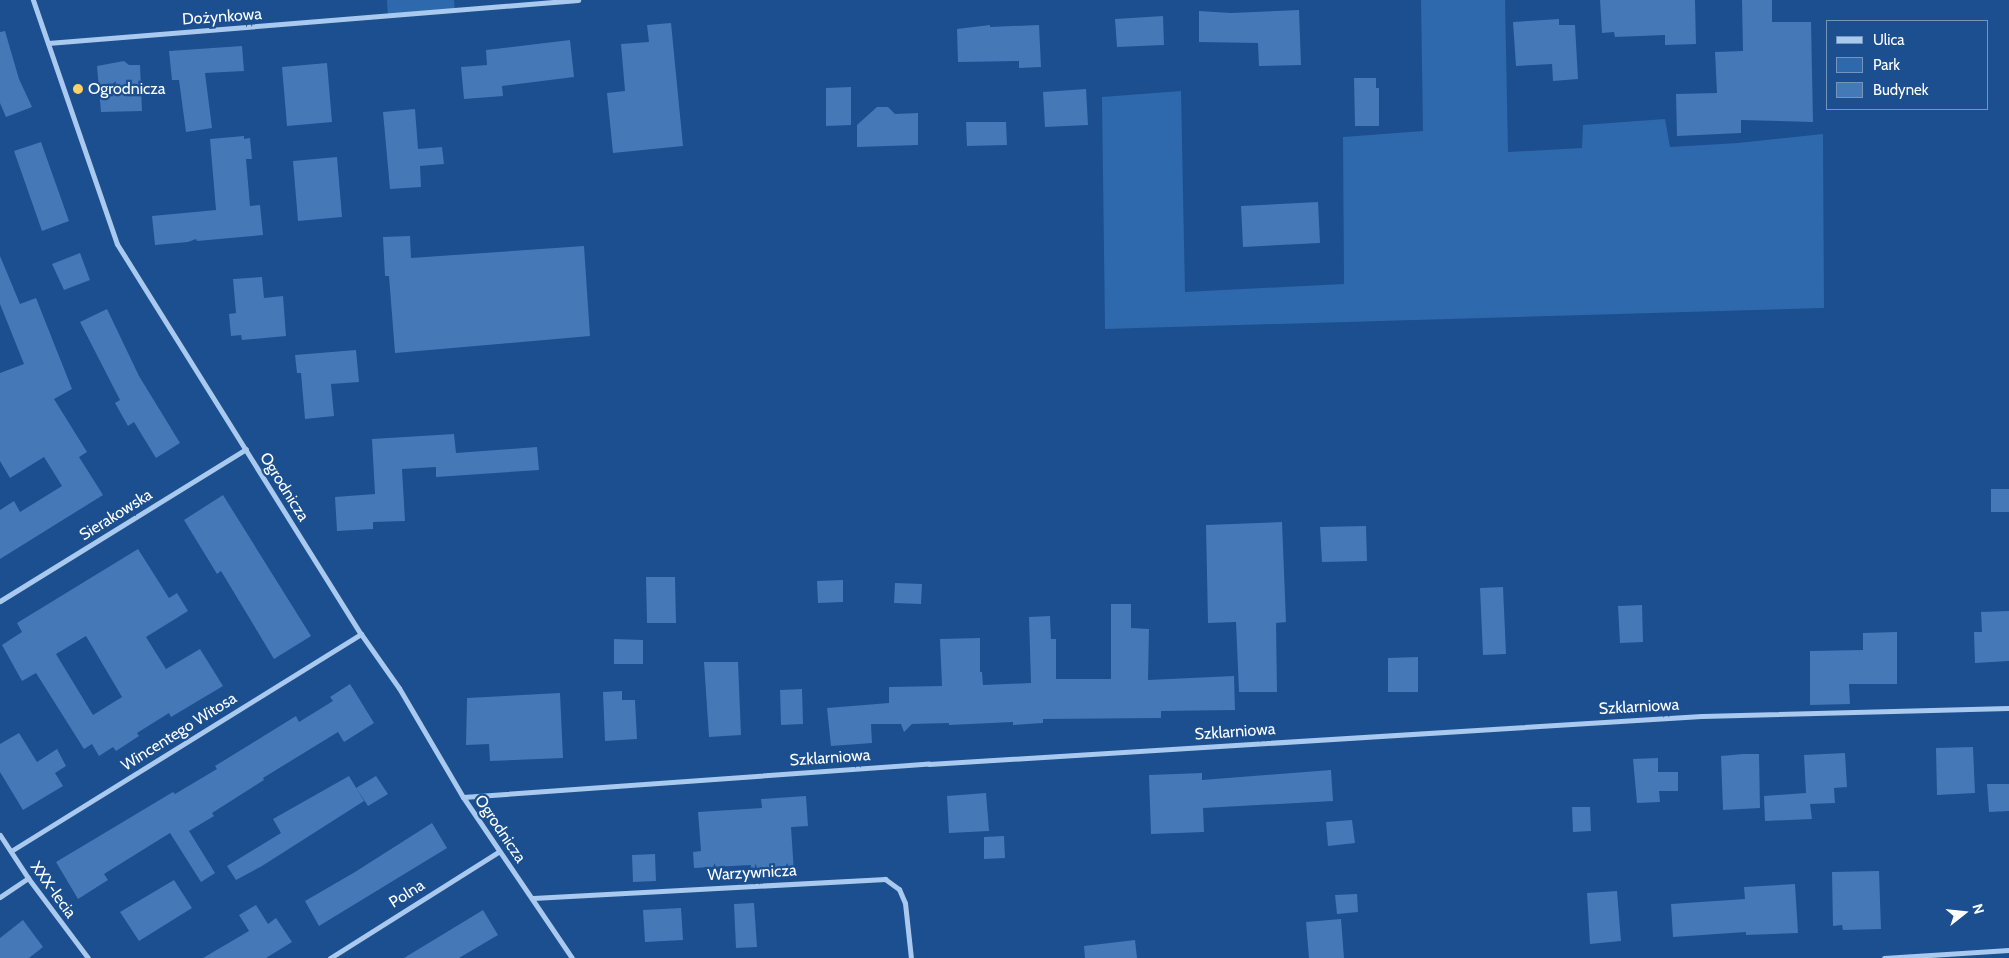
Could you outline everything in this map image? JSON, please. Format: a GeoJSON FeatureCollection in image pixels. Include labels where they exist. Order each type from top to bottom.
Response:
{"type":"FeatureCollection","features":[{"type":"Feature","properties":{"kind":"street","name":"Ogrodnicza"},"geometry":{"type":"LineString","coordinates":[[33,0],[118,244],[361,634],[399,688],[463,797],[498,852],[533,898],[572,958]]}},
{"type":"Feature","properties":{"kind":"street","name":"Dożynkowa"},"geometry":{"type":"LineString","coordinates":[[48,43],[578,0]]}},
{"type":"Feature","properties":{"kind":"street","name":"Sierakowska"},"geometry":{"type":"LineString","coordinates":[[0,601],[246,449]]}},
{"type":"Feature","properties":{"kind":"street","name":"Wincentego Witosa"},"geometry":{"type":"LineString","coordinates":[[11,851],[361,634]]}},
{"type":"Feature","properties":{"kind":"street","name":"Szklarniowa"},"geometry":{"type":"LineString","coordinates":[[463,797],[929,764],[1702,716],[2009,708]]}},
{"type":"Feature","properties":{"kind":"street","name":"XXX-lecia"},"geometry":{"type":"LineString","coordinates":[[0,835],[28,878],[88,958]]}},
{"type":"Feature","properties":{"kind":"street","name":"Polna"},"geometry":{"type":"LineString","coordinates":[[330,958],[498,852]]}},
{"type":"Feature","properties":{"kind":"street"},"geometry":{"type":"LineString","coordinates":[[0,898],[28,878]]}},
{"type":"Feature","properties":{"kind":"street","name":"Warzywnicza"},"geometry":{"type":"LineString","coordinates":[[533,898],[885,878],[899,889],[905,903],[910,958]]}},
{"type":"Feature","properties":{"kind":"street"},"geometry":{"type":"LineString","coordinates":[[1884,958],[2009,950]]}},
{"type":"Feature","properties":{"kind":"green space"},"geometry":{"type":"Polygon","coordinates":[[[387,0],[454,0],[455,11],[388,17],[387,0]]]}},
{"type":"Feature","properties":{"kind":"green space"},"geometry":{"type":"Polygon","coordinates":[[[1421,0],[1505,0],[1508,152],[1582,148],[1583,125],[1665,119],[1670,147],[1738,143],[1823,134],[1824,308],[1105,329],[1102,97],[1181,91],[1185,292],[1344,284],[1343,137],[1423,131],[1421,0]]]}},
{"type":"Feature","properties":{"kind":"building"},"geometry":{"type":"Polygon","coordinates":[[[1600,0],[1695,0],[1696,44],[1665,45],[1665,35],[1615,37],[1614,32],[1602,33],[1600,0]]]}},
{"type":"Feature","properties":{"kind":"building"},"geometry":{"type":"Polygon","coordinates":[[[1742,0],[1772,0],[1772,22],[1811,22],[1813,122],[1741,120],[1741,133],[1677,136],[1676,94],[1717,93],[1715,52],[1743,51],[1742,0]]]}},
{"type":"Feature","properties":{"kind":"building"},"geometry":{"type":"Polygon","coordinates":[[[1299,10],[1301,65],[1259,66],[1258,43],[1199,42],[1199,11],[1231,13],[1299,10]]]}},
{"type":"Feature","properties":{"kind":"building"},"geometry":{"type":"Polygon","coordinates":[[[1163,16],[1164,45],[1117,47],[1115,19],[1163,16]]]}},
{"type":"Feature","properties":{"kind":"building"},"geometry":{"type":"Polygon","coordinates":[[[1559,19],[1559,25],[1575,25],[1578,79],[1553,81],[1552,64],[1516,66],[1513,22],[1559,19]]]}},
{"type":"Feature","properties":{"kind":"building"},"geometry":{"type":"Polygon","coordinates":[[[671,23],[683,146],[613,153],[607,93],[625,91],[621,44],[649,42],[647,25],[671,23]]]}},
{"type":"Feature","properties":{"kind":"building"},"geometry":{"type":"Polygon","coordinates":[[[990,25],[990,27],[1039,25],[1041,67],[1019,68],[1019,61],[958,62],[957,29],[990,25]]]}},
{"type":"Feature","properties":{"kind":"building"},"geometry":{"type":"Polygon","coordinates":[[[5,31],[19,79],[32,107],[6,117],[0,103],[0,32],[5,31]]]}},
{"type":"Feature","properties":{"kind":"building"},"geometry":{"type":"Polygon","coordinates":[[[570,40],[574,77],[502,86],[503,96],[464,99],[461,67],[487,65],[486,50],[570,40]]]}},
{"type":"Feature","properties":{"kind":"building"},"geometry":{"type":"Polygon","coordinates":[[[242,46],[244,71],[205,73],[212,128],[186,132],[179,80],[172,80],[169,51],[242,46]]]}},
{"type":"Feature","properties":{"kind":"building"},"geometry":{"type":"Polygon","coordinates":[[[124,61],[129,65],[140,65],[142,111],[101,112],[97,66],[124,61]]]}},
{"type":"Feature","properties":{"kind":"building"},"geometry":{"type":"Polygon","coordinates":[[[327,63],[332,122],[287,126],[282,67],[327,63]]]}},
{"type":"Feature","properties":{"kind":"building"},"geometry":{"type":"Polygon","coordinates":[[[1354,78],[1376,78],[1376,88],[1379,88],[1379,126],[1355,126],[1354,78]]]}},
{"type":"Feature","properties":{"kind":"building"},"geometry":{"type":"Polygon","coordinates":[[[851,87],[851,125],[826,126],[826,88],[851,87]]]}},
{"type":"Feature","properties":{"kind":"building"},"geometry":{"type":"Polygon","coordinates":[[[1086,89],[1088,125],[1045,127],[1043,92],[1086,89]]]}},
{"type":"Feature","properties":{"kind":"building"},"geometry":{"type":"Polygon","coordinates":[[[877,107],[888,107],[895,114],[918,113],[918,145],[857,147],[857,125],[877,107]]]}},
{"type":"Feature","properties":{"kind":"building"},"geometry":{"type":"Polygon","coordinates":[[[415,109],[418,149],[442,147],[444,164],[420,166],[421,187],[390,189],[383,112],[415,109]]]}},
{"type":"Feature","properties":{"kind":"building"},"geometry":{"type":"Polygon","coordinates":[[[966,122],[1006,122],[1007,145],[967,146],[966,122]]]}},
{"type":"Feature","properties":{"kind":"building"},"geometry":{"type":"Polygon","coordinates":[[[244,136],[244,139],[250,138],[252,159],[246,159],[250,206],[260,205],[263,235],[197,241],[196,239],[188,242],[155,245],[152,216],[216,210],[210,139],[244,136]]]}},
{"type":"Feature","properties":{"kind":"building"},"geometry":{"type":"Polygon","coordinates":[[[41,142],[69,221],[42,231],[14,151],[41,142]]]}},
{"type":"Feature","properties":{"kind":"building"},"geometry":{"type":"Polygon","coordinates":[[[337,157],[342,217],[298,221],[293,161],[337,157]]]}},
{"type":"Feature","properties":{"kind":"building"},"geometry":{"type":"Polygon","coordinates":[[[1318,202],[1320,243],[1243,247],[1241,206],[1318,202]]]}},
{"type":"Feature","properties":{"kind":"building"},"geometry":{"type":"Polygon","coordinates":[[[410,236],[411,258],[584,246],[590,336],[395,353],[389,276],[385,276],[383,237],[410,236]]]}},
{"type":"Feature","properties":{"kind":"building"},"geometry":{"type":"Polygon","coordinates":[[[80,253],[90,280],[64,290],[52,264],[80,253]]]}},
{"type":"Feature","properties":{"kind":"building"},"geometry":{"type":"Polygon","coordinates":[[[0,256],[20,304],[36,298],[72,389],[54,399],[87,452],[79,457],[103,495],[0,559],[0,510],[14,501],[20,512],[62,486],[44,457],[10,478],[0,461],[0,373],[24,364],[0,304],[0,256]]]}},
{"type":"Feature","properties":{"kind":"building"},"geometry":{"type":"Polygon","coordinates":[[[262,277],[264,298],[283,296],[286,336],[242,340],[241,335],[231,336],[229,314],[236,313],[233,279],[262,277]]]}},
{"type":"Feature","properties":{"kind":"building"},"geometry":{"type":"Polygon","coordinates":[[[107,309],[139,376],[180,443],[156,458],[134,422],[128,426],[115,403],[120,400],[80,322],[107,309]]]}},
{"type":"Feature","properties":{"kind":"building"},"geometry":{"type":"Polygon","coordinates":[[[356,350],[359,382],[331,384],[334,416],[305,419],[301,373],[297,373],[295,355],[356,350]]]}},
{"type":"Feature","properties":{"kind":"building"},"geometry":{"type":"Polygon","coordinates":[[[454,434],[456,453],[537,447],[539,470],[436,477],[436,467],[402,469],[405,521],[373,522],[373,529],[337,531],[335,497],[375,494],[372,439],[454,434]]]}},
{"type":"Feature","properties":{"kind":"building"},"geometry":{"type":"Polygon","coordinates":[[[1991,489],[2009,489],[2009,512],[1991,512],[1991,489]]]}},
{"type":"Feature","properties":{"kind":"building"},"geometry":{"type":"Polygon","coordinates":[[[223,495],[311,636],[274,659],[221,571],[217,574],[184,520],[223,495]]]}},
{"type":"Feature","properties":{"kind":"building"},"geometry":{"type":"Polygon","coordinates":[[[1282,522],[1286,622],[1276,623],[1277,692],[1239,692],[1236,622],[1208,623],[1206,525],[1282,522]]]}},
{"type":"Feature","properties":{"kind":"building"},"geometry":{"type":"Polygon","coordinates":[[[1366,526],[1367,561],[1322,562],[1320,527],[1366,526]]]}},
{"type":"Feature","properties":{"kind":"building"},"geometry":{"type":"Polygon","coordinates":[[[138,549],[169,598],[177,593],[188,611],[146,637],[166,669],[200,649],[223,686],[171,717],[169,713],[137,733],[139,736],[116,751],[113,747],[99,756],[92,744],[84,749],[36,673],[22,681],[2,645],[22,632],[17,623],[138,549]],[[86,636],[56,654],[93,715],[122,697],[86,636]]]}},
{"type":"Feature","properties":{"kind":"building"},"geometry":{"type":"Polygon","coordinates":[[[646,577],[675,577],[676,623],[647,623],[646,577]]]}},
{"type":"Feature","properties":{"kind":"building"},"geometry":{"type":"Polygon","coordinates":[[[843,580],[843,602],[818,603],[817,581],[843,580]]]}},
{"type":"Feature","properties":{"kind":"building"},"geometry":{"type":"Polygon","coordinates":[[[895,583],[922,584],[921,604],[894,603],[895,583]]]}},
{"type":"Feature","properties":{"kind":"building"},"geometry":{"type":"Polygon","coordinates":[[[1503,587],[1506,654],[1483,655],[1480,588],[1503,587]]]}},
{"type":"Feature","properties":{"kind":"building"},"geometry":{"type":"Polygon","coordinates":[[[1111,604],[1131,604],[1131,628],[1149,629],[1148,680],[1234,676],[1235,710],[1161,711],[1161,718],[1043,719],[1043,723],[1013,725],[1013,722],[949,725],[949,723],[912,724],[904,732],[901,724],[871,724],[872,743],[831,746],[827,708],[889,703],[889,687],[942,686],[940,639],[980,638],[980,672],[982,672],[983,685],[1031,683],[1029,617],[1050,616],[1051,639],[1056,639],[1056,679],[1111,679],[1111,604]]]}},
{"type":"Feature","properties":{"kind":"building"},"geometry":{"type":"Polygon","coordinates":[[[1642,605],[1643,642],[1620,643],[1618,606],[1642,605]]]}},
{"type":"Feature","properties":{"kind":"building"},"geometry":{"type":"Polygon","coordinates":[[[2009,611],[2009,661],[1975,663],[1974,632],[1982,632],[1981,612],[2009,611]]]}},
{"type":"Feature","properties":{"kind":"building"},"geometry":{"type":"Polygon","coordinates":[[[1897,632],[1897,684],[1849,684],[1850,704],[1810,705],[1810,651],[1863,650],[1863,633],[1897,632]]]}},
{"type":"Feature","properties":{"kind":"building"},"geometry":{"type":"Polygon","coordinates":[[[614,639],[643,640],[643,664],[614,664],[614,639]]]}},
{"type":"Feature","properties":{"kind":"building"},"geometry":{"type":"Polygon","coordinates":[[[1418,657],[1418,692],[1388,692],[1388,658],[1418,657]]]}},
{"type":"Feature","properties":{"kind":"building"},"geometry":{"type":"Polygon","coordinates":[[[704,662],[738,662],[741,735],[709,737],[704,662]]]}},
{"type":"Feature","properties":{"kind":"building"},"geometry":{"type":"Polygon","coordinates":[[[350,684],[374,723],[344,742],[338,732],[263,778],[264,780],[212,813],[214,816],[189,831],[215,873],[201,882],[170,833],[104,874],[108,880],[78,899],[56,862],[173,792],[175,794],[217,769],[215,766],[296,716],[299,722],[333,701],[330,697],[350,684]]]}},
{"type":"Feature","properties":{"kind":"building"},"geometry":{"type":"Polygon","coordinates":[[[802,689],[803,724],[781,725],[780,690],[802,689]]]}},
{"type":"Feature","properties":{"kind":"building"},"geometry":{"type":"Polygon","coordinates":[[[622,691],[622,700],[635,700],[637,739],[605,741],[603,692],[622,691]]]}},
{"type":"Feature","properties":{"kind":"building"},"geometry":{"type":"Polygon","coordinates":[[[560,693],[563,758],[490,761],[489,744],[466,745],[467,698],[560,693]]]}},
{"type":"Feature","properties":{"kind":"building"},"geometry":{"type":"Polygon","coordinates":[[[19,733],[37,762],[57,749],[66,766],[55,773],[63,786],[23,810],[0,772],[0,744],[19,733]]]}},
{"type":"Feature","properties":{"kind":"building"},"geometry":{"type":"Polygon","coordinates":[[[1973,747],[1975,793],[1937,795],[1936,748],[1973,747]]]}},
{"type":"Feature","properties":{"kind":"building"},"geometry":{"type":"Polygon","coordinates":[[[1845,753],[1847,787],[1834,788],[1835,803],[1810,804],[1812,819],[1765,821],[1764,796],[1806,793],[1804,755],[1845,753]]]}},
{"type":"Feature","properties":{"kind":"building"},"geometry":{"type":"Polygon","coordinates":[[[1759,754],[1760,808],[1723,810],[1721,756],[1759,754]]]}},
{"type":"Feature","properties":{"kind":"building"},"geometry":{"type":"Polygon","coordinates":[[[1658,758],[1658,772],[1678,772],[1678,791],[1659,791],[1660,802],[1637,803],[1633,759],[1658,758]]]}},
{"type":"Feature","properties":{"kind":"building"},"geometry":{"type":"Polygon","coordinates":[[[1331,770],[1333,801],[1203,808],[1204,832],[1151,834],[1149,775],[1202,773],[1202,780],[1331,770]]]}},
{"type":"Feature","properties":{"kind":"building"},"geometry":{"type":"Polygon","coordinates":[[[349,776],[364,801],[262,866],[236,880],[227,866],[281,833],[273,819],[349,776]]]}},
{"type":"Feature","properties":{"kind":"building"},"geometry":{"type":"Polygon","coordinates":[[[376,776],[388,794],[368,806],[356,788],[376,776]]]}},
{"type":"Feature","properties":{"kind":"building"},"geometry":{"type":"Polygon","coordinates":[[[1987,784],[2009,784],[2009,811],[1989,812],[1987,784]]]}},
{"type":"Feature","properties":{"kind":"building"},"geometry":{"type":"Polygon","coordinates":[[[986,793],[989,831],[949,833],[947,796],[986,793]]]}},
{"type":"Feature","properties":{"kind":"building"},"geometry":{"type":"Polygon","coordinates":[[[806,796],[808,826],[791,827],[794,873],[751,876],[751,865],[694,868],[693,852],[701,851],[698,812],[762,808],[761,799],[806,796]]]}},
{"type":"Feature","properties":{"kind":"building"},"geometry":{"type":"Polygon","coordinates":[[[1572,807],[1590,807],[1591,831],[1573,832],[1572,807]]]}},
{"type":"Feature","properties":{"kind":"building"},"geometry":{"type":"Polygon","coordinates":[[[1352,820],[1355,843],[1328,846],[1326,822],[1352,820]]]}},
{"type":"Feature","properties":{"kind":"building"},"geometry":{"type":"Polygon","coordinates":[[[432,823],[447,848],[319,926],[305,901],[432,823]]]}},
{"type":"Feature","properties":{"kind":"building"},"geometry":{"type":"Polygon","coordinates":[[[1004,836],[1005,858],[984,859],[984,837],[1004,836]]]}},
{"type":"Feature","properties":{"kind":"building"},"geometry":{"type":"Polygon","coordinates":[[[655,854],[656,881],[633,882],[632,855],[655,854]]]}},
{"type":"Feature","properties":{"kind":"building"},"geometry":{"type":"Polygon","coordinates":[[[1879,871],[1881,929],[1843,930],[1842,925],[1833,926],[1832,872],[1879,871]]]}},
{"type":"Feature","properties":{"kind":"building"},"geometry":{"type":"Polygon","coordinates":[[[174,880],[192,908],[139,941],[120,912],[174,880]]]}},
{"type":"Feature","properties":{"kind":"building"},"geometry":{"type":"Polygon","coordinates":[[[1795,884],[1798,933],[1746,935],[1746,932],[1673,937],[1671,904],[1745,899],[1744,887],[1795,884]]]}},
{"type":"Feature","properties":{"kind":"building"},"geometry":{"type":"Polygon","coordinates":[[[1617,891],[1621,941],[1590,944],[1587,893],[1617,891]]]}},
{"type":"Feature","properties":{"kind":"building"},"geometry":{"type":"Polygon","coordinates":[[[1357,894],[1358,912],[1337,914],[1335,895],[1357,894]]]}},
{"type":"Feature","properties":{"kind":"building"},"geometry":{"type":"Polygon","coordinates":[[[754,903],[757,947],[736,948],[734,904],[754,903]]]}},
{"type":"Feature","properties":{"kind":"building"},"geometry":{"type":"Polygon","coordinates":[[[256,905],[268,924],[276,918],[292,942],[266,958],[203,958],[249,931],[239,915],[256,905]]]}},
{"type":"Feature","properties":{"kind":"building"},"geometry":{"type":"Polygon","coordinates":[[[681,908],[683,940],[645,942],[643,910],[681,908]]]}},
{"type":"Feature","properties":{"kind":"building"},"geometry":{"type":"Polygon","coordinates":[[[483,910],[498,935],[459,958],[404,958],[483,910]]]}},
{"type":"Feature","properties":{"kind":"building"},"geometry":{"type":"Polygon","coordinates":[[[1341,919],[1344,958],[1309,958],[1306,922],[1341,919]]]}},
{"type":"Feature","properties":{"kind":"building"},"geometry":{"type":"Polygon","coordinates":[[[23,920],[43,947],[29,958],[0,958],[0,938],[23,920]]]}},
{"type":"Feature","properties":{"kind":"building"},"geometry":{"type":"Polygon","coordinates":[[[1135,940],[1137,958],[1085,958],[1084,946],[1135,940]]]}},
{"type":"Feature","properties":{"kind":"place","name":"Ogrodnicza"},"geometry":{"type":"Point","coordinates":[78,89]}}]}
